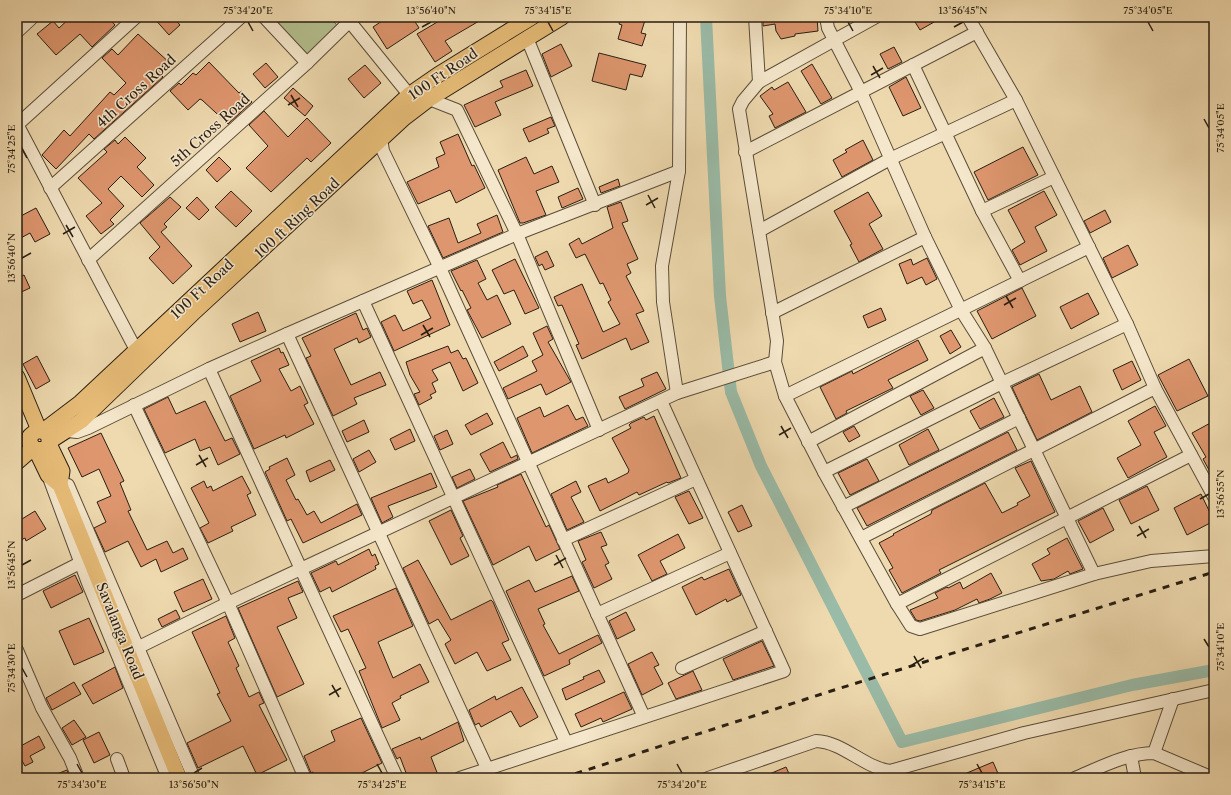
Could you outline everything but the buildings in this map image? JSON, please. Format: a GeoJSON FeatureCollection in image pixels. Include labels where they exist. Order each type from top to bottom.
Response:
{"type":"FeatureCollection","features":[{"type":"Feature","properties":{"kind":"main road","name":"100 Ft Road"},"geometry":{"type":"LineString","coordinates":[[37,441],[136,350],[419,97],[532,17]]}},
{"type":"Feature","properties":{"kind":"main road","name":"100 ft Ring Road"},"geometry":{"type":"LineString","coordinates":[[17,462],[37,441],[68,431],[118,387],[194,312],[381,139],[419,97],[527,38],[562,17]]}},
{"type":"Feature","properties":{"kind":"main road","name":"Savalanga Road"},"geometry":{"type":"LineString","coordinates":[[17,377],[37,441]]}},
{"type":"Feature","properties":{"kind":"main road","name":"Savalanga Road"},"geometry":{"type":"LineString","coordinates":[[17,404],[58,481],[179,778]]}},
{"type":"Feature","properties":{"kind":"street"},"geometry":{"type":"LineString","coordinates":[[17,32],[33,17]]}},
{"type":"Feature","properties":{"kind":"street"},"geometry":{"type":"LineString","coordinates":[[136,17],[17,125],[136,350]]}},
{"type":"Feature","properties":{"kind":"street","name":"4th Cross Road"},"geometry":{"type":"LineString","coordinates":[[50,188],[241,17]]}},
{"type":"Feature","properties":{"kind":"street"},"geometry":{"type":"LineString","coordinates":[[264,17],[307,64]]}},
{"type":"Feature","properties":{"kind":"street"},"geometry":{"type":"LineString","coordinates":[[677,393],[663,302],[662,266],[679,171],[680,17]]}},
{"type":"Feature","properties":{"kind":"street"},"geometry":{"type":"LineString","coordinates":[[755,17],[759,82]]}},
{"type":"Feature","properties":{"kind":"street"},"geometry":{"type":"LineString","coordinates":[[826,17],[828,28],[861,92],[925,237],[961,310],[985,348],[1094,574]]}},
{"type":"Feature","properties":{"kind":"street"},"geometry":{"type":"LineString","coordinates":[[876,17],[759,82],[743,101],[739,109],[777,341],[775,362],[785,396],[824,472],[897,604],[911,626],[920,629],[1094,574],[1151,561],[1214,556]]}},
{"type":"Feature","properties":{"kind":"street"},"geometry":{"type":"LineString","coordinates":[[968,17],[1016,100],[1127,324],[1155,388],[1214,498]]}},
{"type":"Feature","properties":{"kind":"street"},"geometry":{"type":"LineString","coordinates":[[350,18],[419,97],[457,110],[517,234],[599,430]]}},
{"type":"Feature","properties":{"kind":"street","name":"5th Cross Road"},"geometry":{"type":"LineString","coordinates":[[88,260],[307,64],[350,18]]}},
{"type":"Feature","properties":{"kind":"street"},"geometry":{"type":"LineString","coordinates":[[745,152],[977,32]]}},
{"type":"Feature","properties":{"kind":"street"},"geometry":{"type":"LineString","coordinates":[[527,38],[595,205]]}},
{"type":"Feature","properties":{"kind":"street"},"geometry":{"type":"LineString","coordinates":[[913,65],[982,211],[1020,281]]}},
{"type":"Feature","properties":{"kind":"street"},"geometry":{"type":"LineString","coordinates":[[759,231],[890,159],[1016,100]]}},
{"type":"Feature","properties":{"kind":"street"},"geometry":{"type":"LineString","coordinates":[[381,139],[383,151],[440,268],[644,717]]}},
{"type":"Feature","properties":{"kind":"street"},"geometry":{"type":"LineString","coordinates":[[68,431],[77,432],[88,428],[209,369],[517,234],[595,205],[679,171]]}},
{"type":"Feature","properties":{"kind":"street"},"geometry":{"type":"LineString","coordinates":[[982,211],[1054,177]]}},
{"type":"Feature","properties":{"kind":"street"},"geometry":{"type":"LineString","coordinates":[[772,313],[925,237]]}},
{"type":"Feature","properties":{"kind":"street"},"geometry":{"type":"LineString","coordinates":[[785,396],[1089,247]]}},
{"type":"Feature","properties":{"kind":"street"},"geometry":{"type":"LineString","coordinates":[[363,301],[566,742]]}},
{"type":"Feature","properties":{"kind":"street"},"geometry":{"type":"LineString","coordinates":[[824,472],[1002,383],[1127,324]]}},
{"type":"Feature","properties":{"kind":"street"},"geometry":{"type":"LineString","coordinates":[[287,334],[488,768]]}},
{"type":"Feature","properties":{"kind":"street"},"geometry":{"type":"LineString","coordinates":[[808,442],[985,348]]}},
{"type":"Feature","properties":{"kind":"street"},"geometry":{"type":"LineString","coordinates":[[137,648],[228,603],[677,393],[775,362]]}},
{"type":"Feature","properties":{"kind":"street"},"geometry":{"type":"LineString","coordinates":[[209,369],[397,778]]}},
{"type":"Feature","properties":{"kind":"street"},"geometry":{"type":"LineString","coordinates":[[860,538],[1034,448],[1155,388]]}},
{"type":"Feature","properties":{"kind":"street"},"geometry":{"type":"LineString","coordinates":[[460,778],[784,671],[661,401]]}},
{"type":"Feature","properties":{"kind":"street"},"geometry":{"type":"LineString","coordinates":[[134,405],[228,603],[305,778]]}},
{"type":"Feature","properties":{"kind":"street"},"geometry":{"type":"LineString","coordinates":[[843,507],[1019,418]]}},
{"type":"Feature","properties":{"kind":"street"},"geometry":{"type":"LineString","coordinates":[[897,604],[1066,517],[1191,455]]}},
{"type":"Feature","properties":{"kind":"street"},"geometry":{"type":"LineString","coordinates":[[563,540],[696,479]]}},
{"type":"Feature","properties":{"kind":"street"},"geometry":{"type":"LineString","coordinates":[[58,481],[80,563],[168,778]]}},
{"type":"Feature","properties":{"kind":"street"},"geometry":{"type":"LineString","coordinates":[[58,481],[137,648],[194,778]]}},
{"type":"Feature","properties":{"kind":"street"},"geometry":{"type":"LineString","coordinates":[[597,614],[730,553]]}},
{"type":"Feature","properties":{"kind":"street"},"geometry":{"type":"LineString","coordinates":[[17,595],[80,563]]}},
{"type":"Feature","properties":{"kind":"street"},"geometry":{"type":"LineString","coordinates":[[682,668],[766,631]]}},
{"type":"Feature","properties":{"kind":"street"},"geometry":{"type":"LineString","coordinates":[[17,650],[42,708],[70,758],[78,778]]}},
{"type":"Feature","properties":{"kind":"street"},"geometry":{"type":"LineString","coordinates":[[708,778],[741,773],[816,741],[824,741],[879,769],[890,771],[1024,733],[1214,690]]}},
{"type":"Feature","properties":{"kind":"street"},"geometry":{"type":"LineString","coordinates":[[1154,753],[1173,699]]}},
{"type":"Feature","properties":{"kind":"street"},"geometry":{"type":"LineString","coordinates":[[1075,778],[1131,756],[1154,753],[1213,778]]}},
{"type":"Feature","properties":{"kind":"street"},"geometry":{"type":"LineString","coordinates":[[1131,756],[1135,778]]}},
{"type":"Feature","properties":{"kind":"street"},"geometry":{"type":"LineString","coordinates":[[117,759],[124,778]]}},
{"type":"Feature","properties":{"kind":"green space"},"geometry":{"type":"Polygon","coordinates":[[[272,17],[330,17],[340,29],[311,61],[272,17]]]}},
{"type":"Feature","properties":{"kind":"waterway"},"geometry":{"type":"LineString","coordinates":[[706,17],[720,296],[731,392],[761,466],[902,742],[1132,685],[1214,670]]}},
{"type":"Feature","properties":{"kind":"railway"},"geometry":{"type":"LineString","coordinates":[[562,778],[831,691],[1214,572]]}}]}
